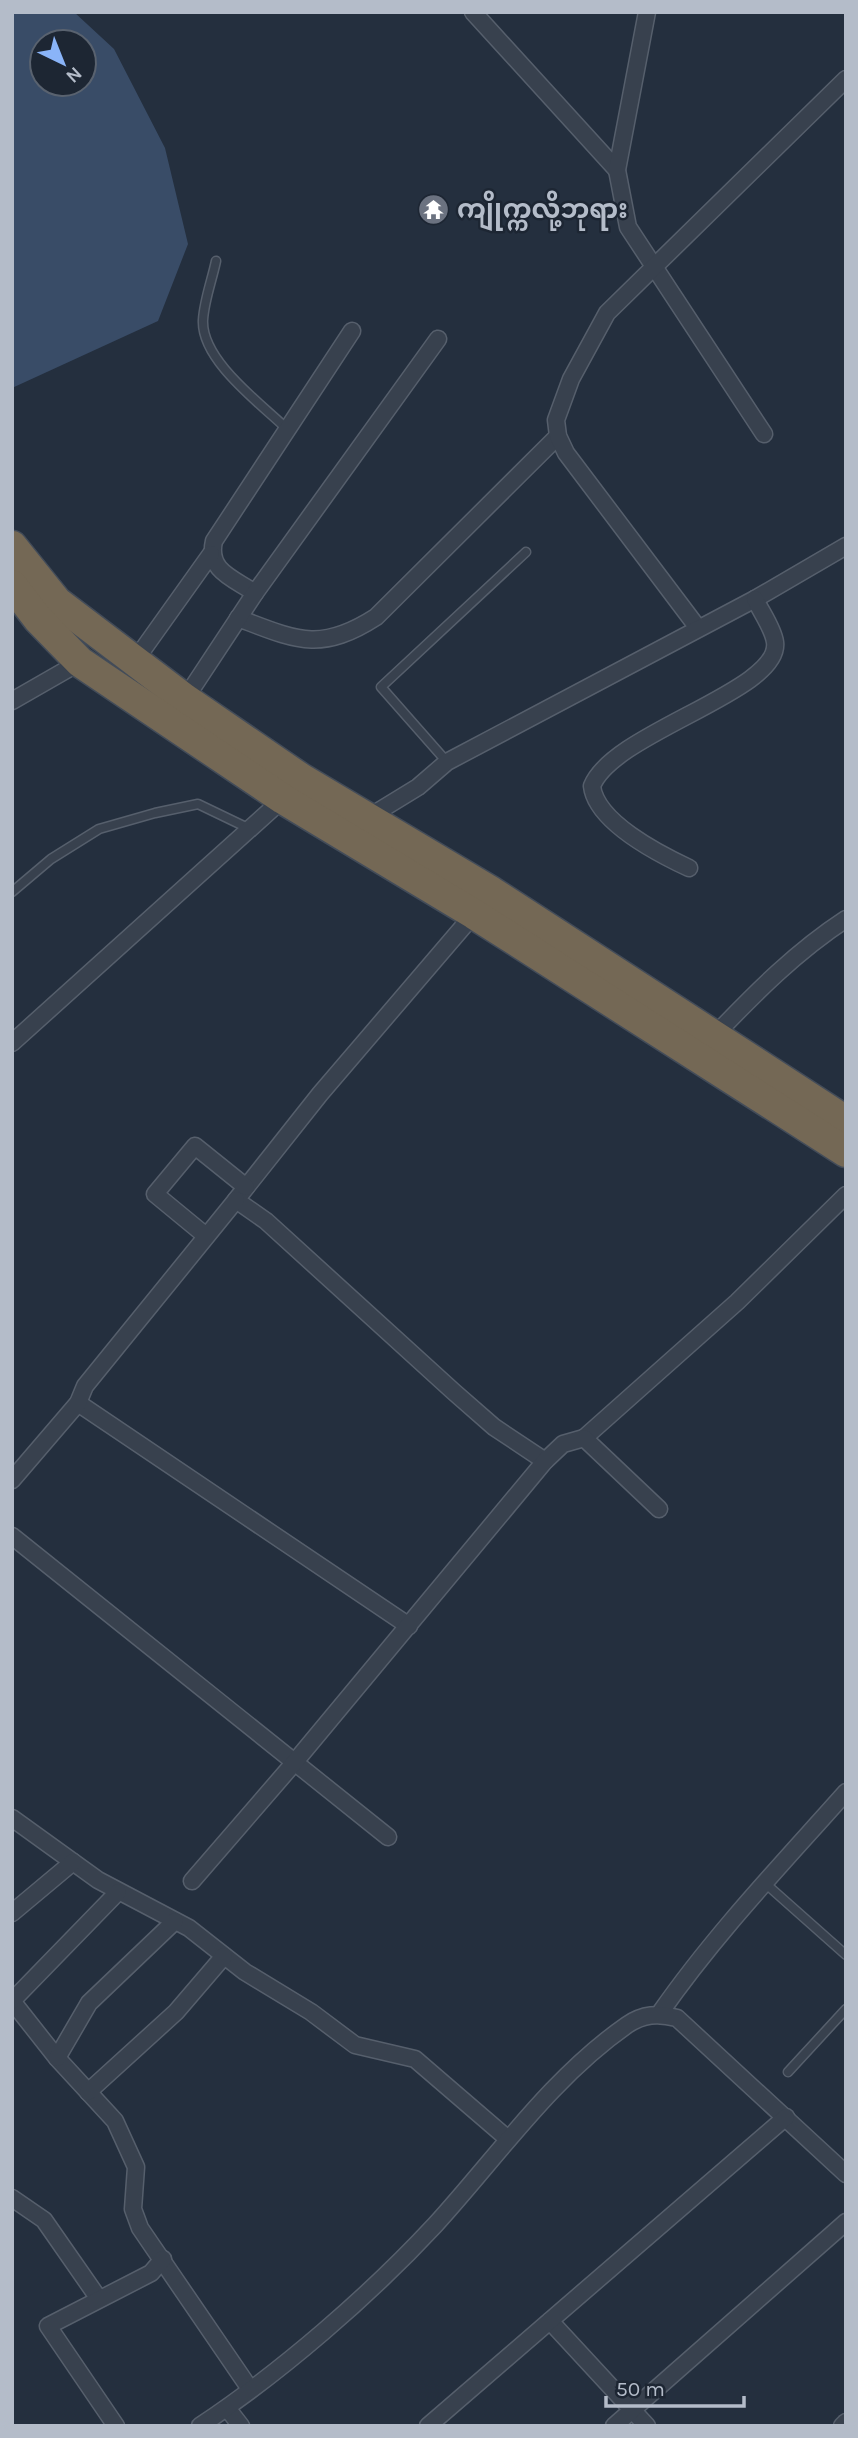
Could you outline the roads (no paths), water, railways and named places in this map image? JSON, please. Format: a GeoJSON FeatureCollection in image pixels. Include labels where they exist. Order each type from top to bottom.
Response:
{"type":"FeatureCollection","features":[{"type":"Feature","properties":{"kind":"highway"},"geometry":{"type":"LineString","coordinates":[[12,546],[57,602],[185,699],[302,779],[369,817],[716,1034],[846,1121]]}},
{"type":"Feature","properties":{"kind":"highway"},"geometry":{"type":"LineString","coordinates":[[12,585],[38,619],[80,662],[283,799],[474,914],[846,1152]]}},
{"type":"Feature","properties":{"kind":"street"},"geometry":{"type":"LineString","coordinates":[[473,12],[617,170]]}},
{"type":"Feature","properties":{"kind":"street"},"geometry":{"type":"LineString","coordinates":[[648,12],[617,170],[628,227],[764,435]]}},
{"type":"Feature","properties":{"kind":"street"},"geometry":{"type":"LineString","coordinates":[[698,628],[592,490],[558,436],[556,420],[560,404],[589,341],[607,313],[654,269],[816,104],[846,79]]}},
{"type":"Feature","properties":{"kind":"street"},"geometry":{"type":"LineString","coordinates":[[134,662],[211,554],[214,541],[352,331]]}},
{"type":"Feature","properties":{"kind":"street"},"geometry":{"type":"LineString","coordinates":[[185,699],[255,593],[438,340]]}},
{"type":"Feature","properties":{"kind":"street"},"geometry":{"type":"LineString","coordinates":[[238,618],[297,638],[325,641],[350,634],[376,617],[558,436]]}},
{"type":"Feature","properties":{"kind":"street"},"geometry":{"type":"LineString","coordinates":[[369,817],[418,787],[447,762],[755,599],[846,546]]}},
{"type":"Feature","properties":{"kind":"street"},"geometry":{"type":"LineString","coordinates":[[211,554],[215,565],[255,593]]}},
{"type":"Feature","properties":{"kind":"street"},"geometry":{"type":"LineString","coordinates":[[689,868],[654,852],[622,827],[598,804],[592,786],[596,776],[609,762],[632,745],[717,699],[763,670],[774,657],[775,642],[755,599]]}},
{"type":"Feature","properties":{"kind":"street"},"geometry":{"type":"LineString","coordinates":[[12,701],[80,662]]}},
{"type":"Feature","properties":{"kind":"street"},"geometry":{"type":"LineString","coordinates":[[12,1043],[283,799]]}},
{"type":"Feature","properties":{"kind":"street"},"geometry":{"type":"LineString","coordinates":[[12,1480],[78,1403],[85,1386],[320,1094],[474,914]]}},
{"type":"Feature","properties":{"kind":"street"},"geometry":{"type":"LineString","coordinates":[[716,1034],[758,989],[824,933],[846,919]]}},
{"type":"Feature","properties":{"kind":"street"},"geometry":{"type":"LineString","coordinates":[[206,1236],[155,1194],[195,1146],[266,1220],[494,1427],[545,1461]]}},
{"type":"Feature","properties":{"kind":"street"},"geometry":{"type":"LineString","coordinates":[[192,1881],[295,1763],[545,1461],[563,1444],[584,1438],[737,1302],[846,1195]]}},
{"type":"Feature","properties":{"kind":"street"},"geometry":{"type":"LineString","coordinates":[[78,1403],[409,1626]]}},
{"type":"Feature","properties":{"kind":"street"},"geometry":{"type":"LineString","coordinates":[[584,1438],[659,1509]]}},
{"type":"Feature","properties":{"kind":"street"},"geometry":{"type":"LineString","coordinates":[[12,1536],[388,1837]]}},
{"type":"Feature","properties":{"kind":"street"},"geometry":{"type":"LineString","coordinates":[[660,2013],[724,1927],[766,1884],[846,1792]]}},
{"type":"Feature","properties":{"kind":"street"},"geometry":{"type":"LineString","coordinates":[[12,1818],[118,1892],[175,1921],[355,2045],[372,2052],[415,2059],[508,2139]]}},
{"type":"Feature","properties":{"kind":"street"},"geometry":{"type":"LineString","coordinates":[[12,1913],[73,1862]]}},
{"type":"Feature","properties":{"kind":"street"},"geometry":{"type":"LineString","coordinates":[[118,1892],[12,2001],[20,2027],[57,2058],[115,2121],[135,2167],[133,2209],[140,2228],[250,2389]]}},
{"type":"Feature","properties":{"kind":"street"},"geometry":{"type":"LineString","coordinates":[[57,2058],[89,2003],[175,1921]]}},
{"type":"Feature","properties":{"kind":"street"},"geometry":{"type":"LineString","coordinates":[[88,2092],[176,2012],[224,1956]]}},
{"type":"Feature","properties":{"kind":"street"},"geometry":{"type":"LineString","coordinates":[[200,2426],[227,2408],[337,2320],[433,2226],[547,2097],[603,2044],[639,2018],[660,2013],[677,2018],[703,2039],[846,2174]]}},
{"type":"Feature","properties":{"kind":"street"},"geometry":{"type":"LineString","coordinates":[[428,2426],[786,2117]]}},
{"type":"Feature","properties":{"kind":"street"},"geometry":{"type":"LineString","coordinates":[[12,2198],[44,2220],[99,2299]]}},
{"type":"Feature","properties":{"kind":"street"},"geometry":{"type":"LineString","coordinates":[[614,2426],[846,2222]]}},
{"type":"Feature","properties":{"kind":"street"},"geometry":{"type":"LineString","coordinates":[[116,2426],[48,2326],[151,2273],[163,2259]]}},
{"type":"Feature","properties":{"kind":"street"},"geometry":{"type":"LineString","coordinates":[[550,2321],[647,2426]]}},
{"type":"Feature","properties":{"kind":"street"},"geometry":{"type":"LineString","coordinates":[[227,2408],[242,2426]]}},
{"type":"Feature","properties":{"kind":"street"},"geometry":{"type":"LineString","coordinates":[[842,2426],[846,2422]]}},
{"type":"Feature","properties":{"kind":"lane"},"geometry":{"type":"LineString","coordinates":[[216,261],[203,320],[206,340],[217,360],[287,429]]}},
{"type":"Feature","properties":{"kind":"lane"},"geometry":{"type":"LineString","coordinates":[[447,762],[381,687],[526,552]]}},
{"type":"Feature","properties":{"kind":"lane"},"geometry":{"type":"LineString","coordinates":[[12,892],[51,859],[99,829],[155,813],[198,804],[250,829]]}},
{"type":"Feature","properties":{"kind":"lane"},"geometry":{"type":"LineString","coordinates":[[766,1884],[846,1955]]}},
{"type":"Feature","properties":{"kind":"lane"},"geometry":{"type":"LineString","coordinates":[[788,2072],[846,2009]]}},
{"type":"Feature","properties":{"kind":"water"},"geometry":{"type":"Polygon","coordinates":[[[12,12],[74,12],[91,28],[28,28],[28,98],[98,98],[98,34],[114,49],[165,148],[188,244],[158,321],[12,388],[12,12]]]}},
{"type":"Feature","properties":{"kind":"place","name":"ကျိုက္ကလို့ဘုရား"},"geometry":{"type":"Point","coordinates":[434,209]}}]}
